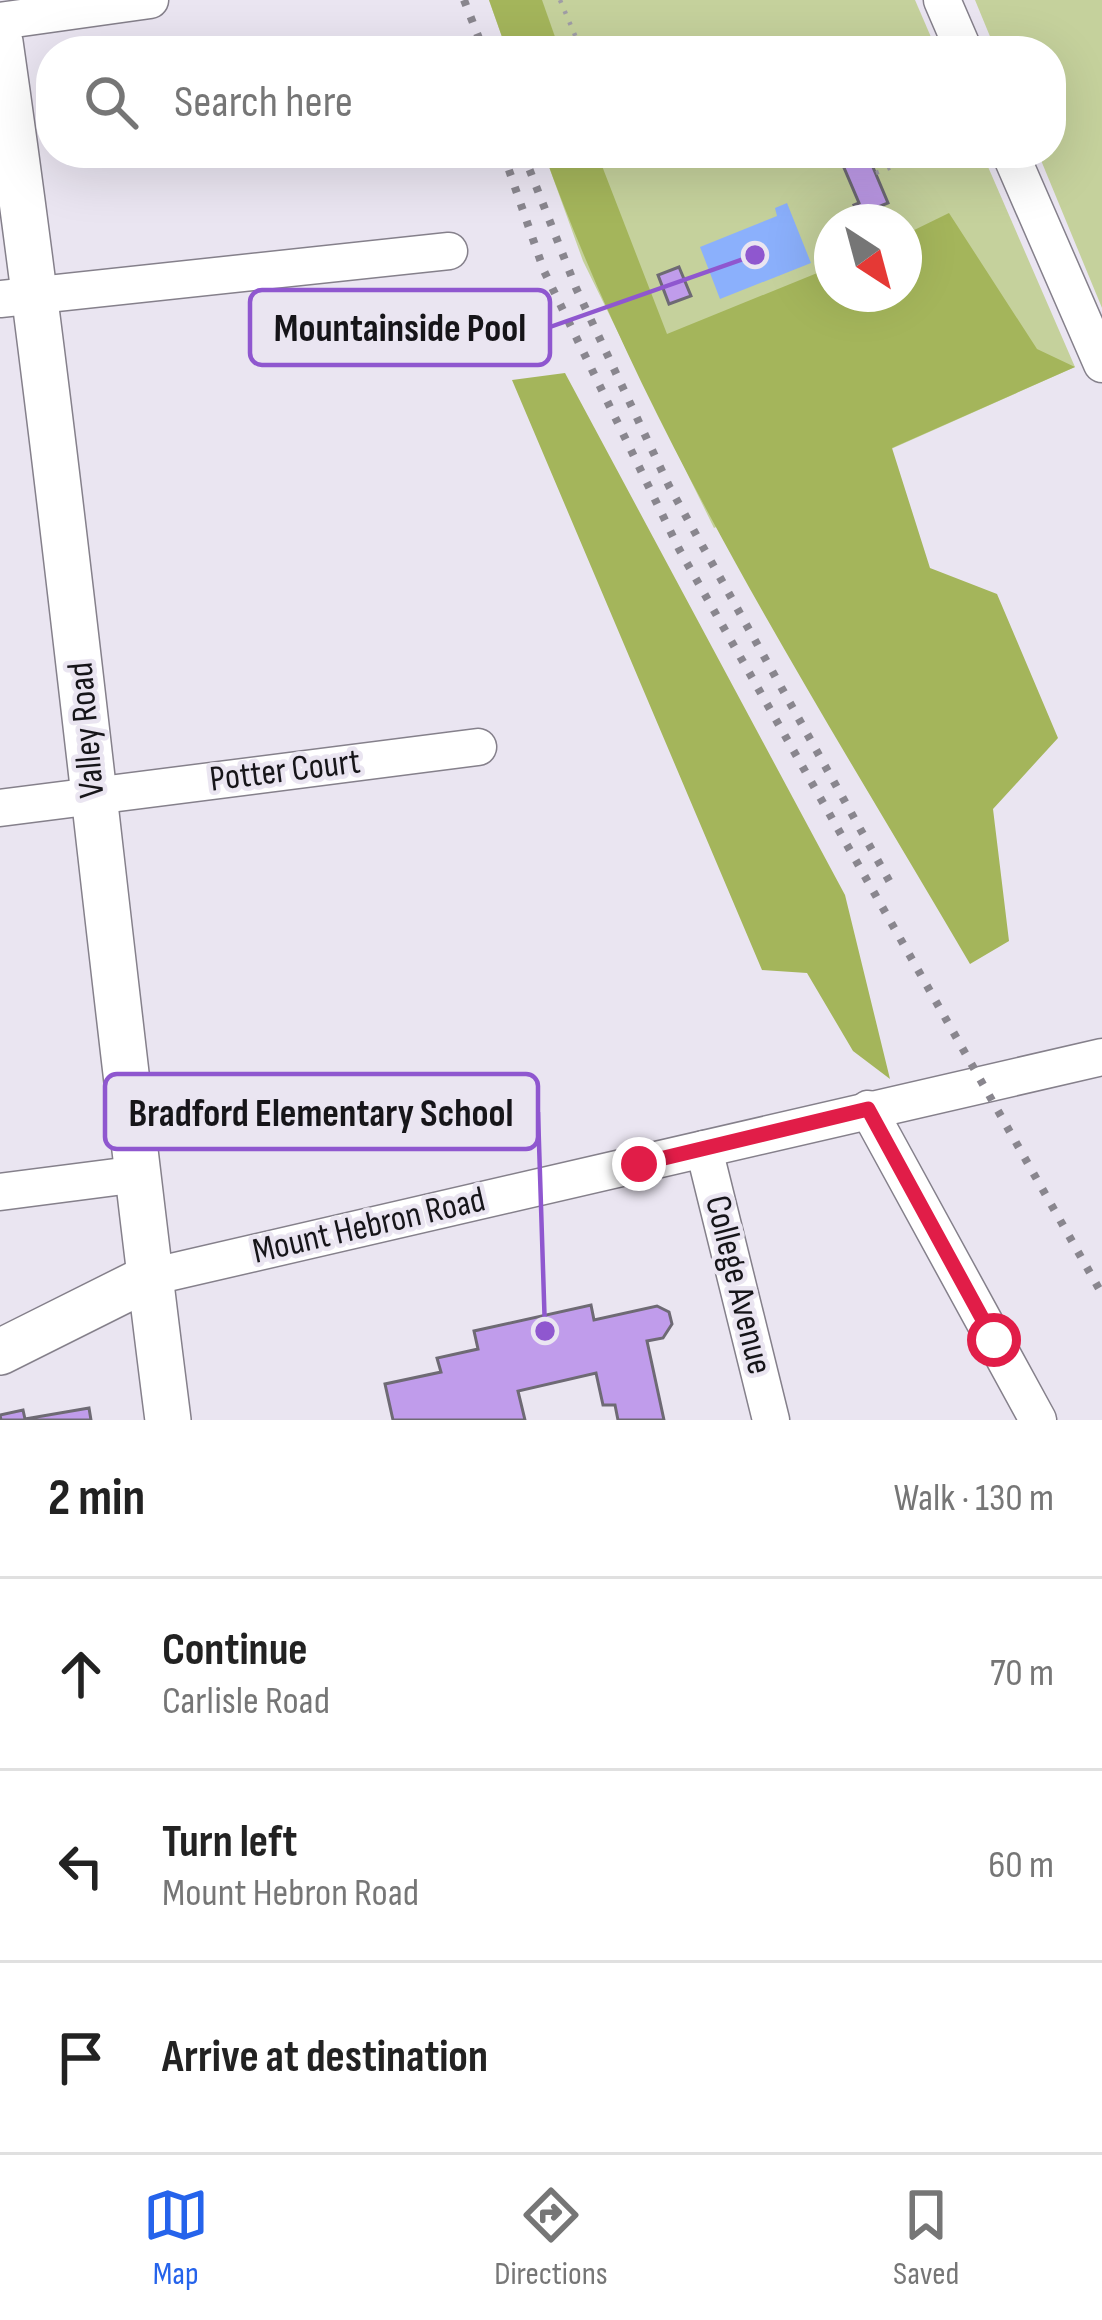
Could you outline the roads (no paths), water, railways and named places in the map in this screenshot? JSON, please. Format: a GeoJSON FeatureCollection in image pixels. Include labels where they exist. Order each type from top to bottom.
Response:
{"type":"FeatureCollection","features":[{"type":"Feature","properties":{"kind":"main road","name":"Valley Road"},"geometry":{"type":"LineString","coordinates":[[0,42],[18,298],[82,664],[92,795],[168,1420]]}},
{"type":"Feature","properties":{"kind":"main road","name":"Mount Hebron Road"},"geometry":{"type":"LineString","coordinates":[[0,1352],[150,1277]]}},
{"type":"Feature","properties":{"kind":"street"},"geometry":{"type":"LineString","coordinates":[[0,21],[150,0]]}},
{"type":"Feature","properties":{"kind":"street"},"geometry":{"type":"LineString","coordinates":[[942,0],[958,36]]}},
{"type":"Feature","properties":{"kind":"street"},"geometry":{"type":"LineString","coordinates":[[1017,168],[1102,364]]}},
{"type":"Feature","properties":{"kind":"street"},"geometry":{"type":"LineString","coordinates":[[18,298],[449,250]]}},
{"type":"Feature","properties":{"kind":"street","name":"Potter Court"},"geometry":{"type":"LineString","coordinates":[[0,808],[478,747]]}},
{"type":"Feature","properties":{"kind":"street","name":"Mount Hebron Road"},"geometry":{"type":"LineString","coordinates":[[150,1277],[1102,1057]]}},
{"type":"Feature","properties":{"kind":"street"},"geometry":{"type":"LineString","coordinates":[[868,1109],[1037,1420]]}},
{"type":"Feature","properties":{"kind":"street","name":"College Avenue"},"geometry":{"type":"LineString","coordinates":[[704,1149],[771,1420]]}},
{"type":"Feature","properties":{"kind":"street"},"geometry":{"type":"LineString","coordinates":[[0,1192],[139,1174]]}},
{"type":"Feature","properties":{"kind":"water"},"geometry":{"type":"Polygon","coordinates":[[[787,203],[811,263],[720,299],[700,247],[777,216],[775,208],[787,203]]]}},
{"type":"Feature","properties":{"kind":"railway"},"geometry":{"type":"LineString","coordinates":[[464,0],[478,36]]}},
{"type":"Feature","properties":{"kind":"railway"},"geometry":{"type":"LineString","coordinates":[[508,168],[544,271],[679,549],[1102,1294]]}},
{"type":"Feature","properties":{"kind":"railway"},"geometry":{"type":"LineString","coordinates":[[529,168],[576,288],[669,486],[892,886]]}},
{"type":"Feature","properties":{"kind":"place","name":"Mountainside Pool"},"geometry":{"type":"Point","coordinates":[755,255]}},
{"type":"Feature","properties":{"kind":"place","name":"Bradford Elementary School"},"geometry":{"type":"Point","coordinates":[545,1331]}}]}
